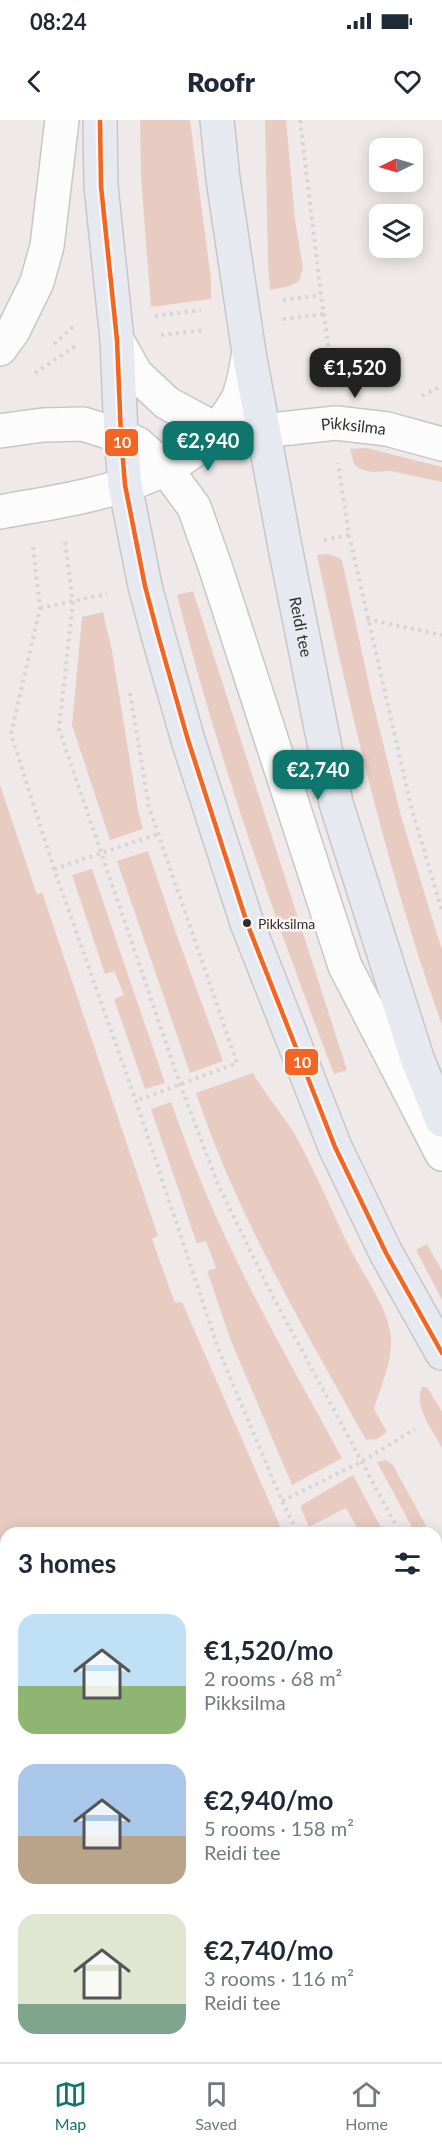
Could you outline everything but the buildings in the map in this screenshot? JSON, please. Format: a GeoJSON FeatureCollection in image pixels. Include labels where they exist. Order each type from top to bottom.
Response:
{"type":"FeatureCollection","features":[{"type":"Feature","properties":{"kind":"main road"},"geometry":{"type":"LineString","coordinates":[[100,120],[101,186],[117,340],[125,485],[145,586],[158,635],[188,740],[247,923],[335,1147],[386,1253],[442,1353]]}},
{"type":"Feature","properties":{"kind":"main road","name":"Reidi tee"},"geometry":{"type":"LineString","coordinates":[[217,120],[262,431],[336,803],[417,1058],[442,1120]]}},
{"type":"Feature","properties":{"kind":"street"},"geometry":{"type":"LineString","coordinates":[[0,349],[22,315],[37,282],[44,255],[62,120]]}},
{"type":"Feature","properties":{"kind":"street"},"geometry":{"type":"LineString","coordinates":[[117,340],[136,374],[167,403],[218,430]]}},
{"type":"Feature","properties":{"kind":"street"},"geometry":{"type":"LineString","coordinates":[[0,512],[77,498],[125,485],[165,469],[194,451],[218,430],[240,395],[249,352]]}},
{"type":"Feature","properties":{"kind":"street","name":"Pikksilma"},"geometry":{"type":"LineString","coordinates":[[218,430],[262,431],[336,423],[387,429],[442,444]]}},
{"type":"Feature","properties":{"kind":"street"},"geometry":{"type":"LineString","coordinates":[[0,431],[43,425],[83,424],[121,436],[138,444],[165,469],[194,507],[345,966],[442,1154]]}},
{"type":"Feature","properties":{"kind":"path"},"geometry":{"type":"LineString","coordinates":[[300,120],[321,295],[335,387]]}},
{"type":"Feature","properties":{"kind":"path"},"geometry":{"type":"LineString","coordinates":[[279,300],[321,295]]}},
{"type":"Feature","properties":{"kind":"path"},"geometry":{"type":"LineString","coordinates":[[150,317],[206,310]]}},
{"type":"Feature","properties":{"kind":"path"},"geometry":{"type":"LineString","coordinates":[[272,321],[324,314]]}},
{"type":"Feature","properties":{"kind":"path"},"geometry":{"type":"LineString","coordinates":[[156,336],[206,330]]}},
{"type":"Feature","properties":{"kind":"path"},"geometry":{"type":"LineString","coordinates":[[32,375],[77,345]]}},
{"type":"Feature","properties":{"kind":"path"},"geometry":{"type":"LineString","coordinates":[[420,397],[442,386]]}},
{"type":"Feature","properties":{"kind":"path"},"geometry":{"type":"LineString","coordinates":[[337,453],[349,535],[367,619],[411,806],[442,909]]}},
{"type":"Feature","properties":{"kind":"path"},"geometry":{"type":"LineString","coordinates":[[321,540],[349,535]]}},
{"type":"Feature","properties":{"kind":"path"},"geometry":{"type":"LineString","coordinates":[[64,536],[73,602],[59,729],[180,1084],[219,1187],[270,1291],[397,1527]]}},
{"type":"Feature","properties":{"kind":"path"},"geometry":{"type":"LineString","coordinates":[[33,545],[40,608],[12,734],[54,869],[136,1101],[219,1351],[295,1527]]}},
{"type":"Feature","properties":{"kind":"path"},"geometry":{"type":"LineString","coordinates":[[40,608],[109,594],[112,604]]}},
{"type":"Feature","properties":{"kind":"path"},"geometry":{"type":"LineString","coordinates":[[367,619],[442,636]]}},
{"type":"Feature","properties":{"kind":"path"},"geometry":{"type":"LineString","coordinates":[[130,691],[149,807],[237,1063],[136,1101]]}},
{"type":"Feature","properties":{"kind":"path"},"geometry":{"type":"LineString","coordinates":[[54,869],[158,834]]}},
{"type":"Feature","properties":{"kind":"path"},"geometry":{"type":"LineString","coordinates":[[282,1501],[361,1462],[415,1429]]}},
{"type":"Feature","properties":{"kind":"shaded area"},"geometry":{"type":"Polygon","coordinates":[[[140,120],[190,120],[211,279],[211,299],[151,307],[141,178],[140,120]]]}},
{"type":"Feature","properties":{"kind":"shaded area"},"geometry":{"type":"Polygon","coordinates":[[[265,120],[286,120],[295,219],[303,268],[299,281],[290,286],[270,290],[268,263],[265,120]]]}},
{"type":"Feature","properties":{"kind":"shaded area"},"geometry":{"type":"Polygon","coordinates":[[[367,448],[442,467],[442,482],[391,471],[372,472],[360,469],[354,464],[350,449],[367,448]]]}},
{"type":"Feature","properties":{"kind":"shaded area"},"geometry":{"type":"Polygon","coordinates":[[[327,554],[342,560],[371,694],[401,816],[442,950],[442,1025],[387,851],[357,733],[317,555],[327,554]]]}},
{"type":"Feature","properties":{"kind":"shaded area"},"geometry":{"type":"Polygon","coordinates":[[[193,591],[347,1070],[334,1074],[248,837],[210,717],[177,595],[193,591]]]}},
{"type":"Feature","properties":{"kind":"shaded area"},"geometry":{"type":"Polygon","coordinates":[[[103,612],[143,829],[110,840],[72,725],[82,617],[103,612]]]}},
{"type":"Feature","properties":{"kind":"shaded area"},"geometry":{"type":"Polygon","coordinates":[[[0,785],[37,895],[42,892],[158,1236],[152,1239],[175,1303],[182,1302],[280,1527],[0,1527],[0,785]]]}},
{"type":"Feature","properties":{"kind":"shaded area"},"geometry":{"type":"Polygon","coordinates":[[[148,851],[223,1061],[190,1073],[117,861],[148,851]]]}},
{"type":"Feature","properties":{"kind":"shaded area"},"geometry":{"type":"Polygon","coordinates":[[[92,869],[165,1083],[145,1089],[114,999],[124,995],[114,971],[105,974],[72,875],[92,869]]]}},
{"type":"Feature","properties":{"kind":"shaded area"},"geometry":{"type":"Polygon","coordinates":[[[253,1073],[302,1148],[346,1241],[387,1318],[391,1339],[390,1357],[374,1409],[387,1432],[377,1439],[366,1440],[273,1271],[231,1183],[196,1093],[253,1073]]]}},
{"type":"Feature","properties":{"kind":"shaded area"},"geometry":{"type":"Polygon","coordinates":[[[171,1102],[228,1243],[275,1336],[342,1458],[292,1485],[231,1341],[207,1271],[216,1268],[206,1241],[197,1244],[151,1109],[171,1102]]]}},
{"type":"Feature","properties":{"kind":"shaded area"},"geometry":{"type":"Polygon","coordinates":[[[427,1244],[442,1271],[442,1300],[416,1250],[427,1244]]]}},
{"type":"Feature","properties":{"kind":"shaded area"},"geometry":{"type":"Polygon","coordinates":[[[422,1387],[427,1387],[442,1412],[442,1448],[422,1410],[420,1395],[422,1387]]]}},
{"type":"Feature","properties":{"kind":"shaded area"},"geometry":{"type":"Polygon","coordinates":[[[386,1460],[393,1465],[427,1527],[412,1527],[377,1462],[386,1460]]]}},
{"type":"Feature","properties":{"kind":"shaded area"},"geometry":{"type":"Polygon","coordinates":[[[353,1475],[381,1527],[357,1527],[346,1508],[309,1527],[300,1506],[353,1475]]]}},
{"type":"Feature","properties":{"kind":"transit line","name":"10"},"geometry":{"type":"LineString","coordinates":[[100,120],[101,186],[117,340],[125,485],[145,586],[158,635],[188,740],[247,923],[335,1147],[386,1253],[442,1353]]}},
{"type":"Feature","properties":{"kind":"place","name":"Pikksilma"},"geometry":{"type":"Point","coordinates":[247,923]}}]}
